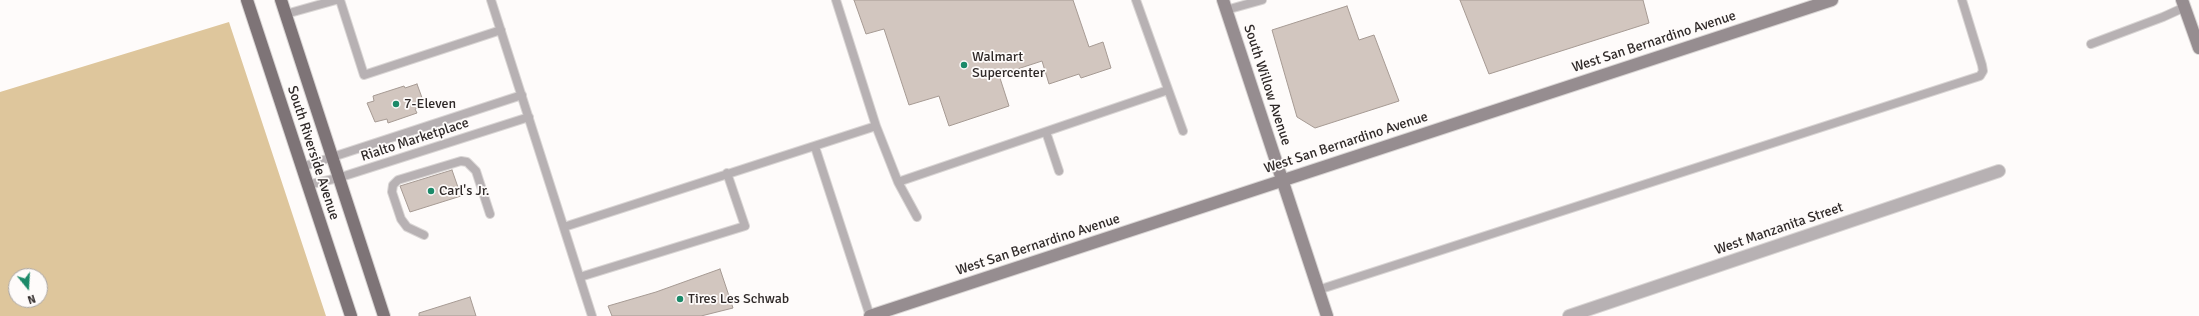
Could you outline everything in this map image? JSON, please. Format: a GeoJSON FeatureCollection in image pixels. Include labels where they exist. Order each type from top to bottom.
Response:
{"type":"FeatureCollection","features":[{"type":"Feature","properties":{"kind":"main road","name":"South Riverside Avenue"},"geometry":{"type":"LineString","coordinates":[[246,0],[351,316]]}},
{"type":"Feature","properties":{"kind":"main road","name":"South Riverside Avenue"},"geometry":{"type":"LineString","coordinates":[[281,0],[384,316]]}},
{"type":"Feature","properties":{"kind":"main road","name":"West San Bernardino Avenue"},"geometry":{"type":"LineString","coordinates":[[870,316],[1832,0]]}},
{"type":"Feature","properties":{"kind":"main road"},"geometry":{"type":"LineString","coordinates":[[2184,4],[2199,48]]}},
{"type":"Feature","properties":{"kind":"main road","name":"South Willow Avenue"},"geometry":{"type":"LineString","coordinates":[[1225,5],[1327,316]]}},
{"type":"Feature","properties":{"kind":"street","name":"West Manzanita Street"},"geometry":{"type":"LineString","coordinates":[[1569,316],[1999,171]]}},
{"type":"Feature","properties":{"kind":"lane"},"geometry":{"type":"LineString","coordinates":[[286,14],[336,0]]}},
{"type":"Feature","properties":{"kind":"lane"},"geometry":{"type":"LineString","coordinates":[[340,0],[364,75],[501,30]]}},
{"type":"Feature","properties":{"kind":"lane"},"geometry":{"type":"LineString","coordinates":[[491,0],[592,316]]}},
{"type":"Feature","properties":{"kind":"lane"},"geometry":{"type":"LineString","coordinates":[[836,0],[876,126],[898,182],[917,217]]}},
{"type":"Feature","properties":{"kind":"lane"},"geometry":{"type":"LineString","coordinates":[[1136,0],[1183,131]]}},
{"type":"Feature","properties":{"kind":"lane"},"geometry":{"type":"LineString","coordinates":[[1225,5],[1262,0]]}},
{"type":"Feature","properties":{"kind":"lane"},"geometry":{"type":"LineString","coordinates":[[1318,290],[1980,76],[1983,71],[1982,65],[1962,0]]}},
{"type":"Feature","properties":{"kind":"lane"},"geometry":{"type":"LineString","coordinates":[[2091,44],[2163,18],[2184,4]]}},
{"type":"Feature","properties":{"kind":"lane"},"geometry":{"type":"LineString","coordinates":[[898,182],[1168,90]]}},
{"type":"Feature","properties":{"kind":"lane","name":"Rialto Marketplace"},"geometry":{"type":"LineString","coordinates":[[302,167],[522,95]]}},
{"type":"Feature","properties":{"kind":"lane","name":"Rialto Marketplace"},"geometry":{"type":"LineString","coordinates":[[308,185],[338,178],[529,117]]}},
{"type":"Feature","properties":{"kind":"lane"},"geometry":{"type":"LineString","coordinates":[[564,227],[727,172],[815,147],[876,126]]}},
{"type":"Feature","properties":{"kind":"lane"},"geometry":{"type":"LineString","coordinates":[[1046,132],[1059,171]]}},
{"type":"Feature","properties":{"kind":"lane"},"geometry":{"type":"LineString","coordinates":[[815,147],[870,316]]}},
{"type":"Feature","properties":{"kind":"lane"},"geometry":{"type":"LineString","coordinates":[[424,236],[407,227],[401,219],[392,192],[393,185],[398,180],[461,161],[467,162],[476,171],[490,214]]}},
{"type":"Feature","properties":{"kind":"lane"},"geometry":{"type":"LineString","coordinates":[[580,277],[745,226],[727,172]]}},
{"type":"Feature","properties":{"kind":"shaded area"},"geometry":{"type":"Polygon","coordinates":[[[229,22],[326,316],[0,316],[0,92],[229,22]]]}},
{"type":"Feature","properties":{"kind":"building","name":"Walmart Supercenter"},"geometry":{"type":"Polygon","coordinates":[[[854,0],[1073,0],[1089,47],[1103,42],[1111,68],[1081,78],[1079,74],[1049,84],[1042,61],[999,75],[1009,106],[949,126],[939,96],[909,105],[884,29],[866,34],[854,0]]]}},
{"type":"Feature","properties":{"kind":"building"},"geometry":{"type":"Polygon","coordinates":[[[1460,0],[1643,0],[1649,23],[1489,74],[1460,0]]]}},
{"type":"Feature","properties":{"kind":"building"},"geometry":{"type":"Polygon","coordinates":[[[1347,6],[1359,40],[1374,35],[1399,101],[1315,128],[1297,117],[1272,30],[1347,6]]]}},
{"type":"Feature","properties":{"kind":"building","name":"7-Eleven"},"geometry":{"type":"Polygon","coordinates":[[[417,84],[425,106],[415,109],[417,113],[388,123],[387,119],[375,122],[367,103],[374,101],[373,96],[404,86],[405,88],[417,84]]]}},
{"type":"Feature","properties":{"kind":"building","name":"Carl's Jr."},"geometry":{"type":"Polygon","coordinates":[[[452,170],[461,196],[410,212],[400,186],[452,170]]]}},
{"type":"Feature","properties":{"kind":"building","name":"Tires Les Schwab"},"geometry":{"type":"Polygon","coordinates":[[[720,269],[733,308],[701,316],[612,316],[608,306],[656,292],[720,269]]]}},
{"type":"Feature","properties":{"kind":"building"},"geometry":{"type":"Polygon","coordinates":[[[470,297],[476,316],[419,316],[419,313],[470,297]]]}},
{"type":"Feature","properties":{"kind":"place","name":"Walmart Supercenter"},"geometry":{"type":"Point","coordinates":[964,65]}},
{"type":"Feature","properties":{"kind":"place","name":"7-Eleven"},"geometry":{"type":"Point","coordinates":[396,104]}},
{"type":"Feature","properties":{"kind":"place","name":"Carl's Jr."},"geometry":{"type":"Point","coordinates":[431,191]}},
{"type":"Feature","properties":{"kind":"place","name":"Tires Les Schwab"},"geometry":{"type":"Point","coordinates":[680,299]}}]}
